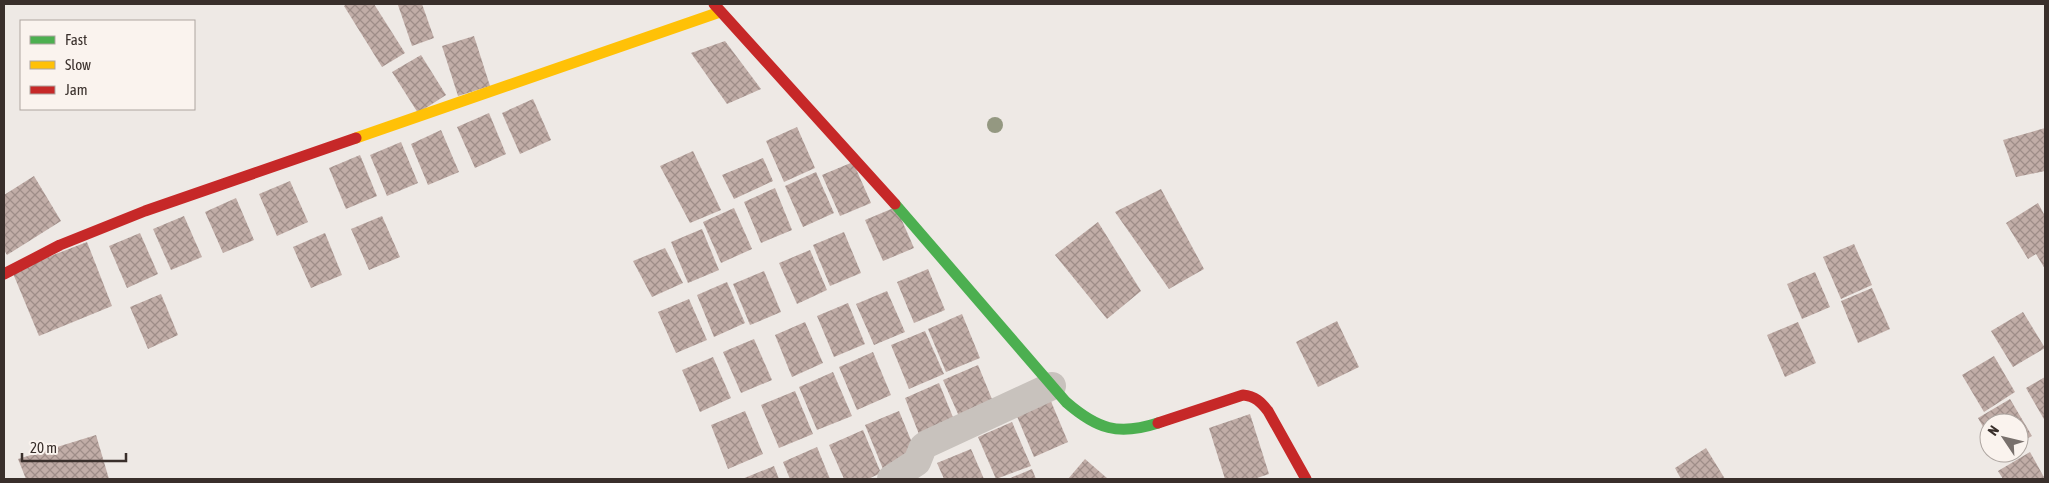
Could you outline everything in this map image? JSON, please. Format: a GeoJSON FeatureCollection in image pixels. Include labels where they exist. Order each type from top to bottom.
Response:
{"type":"FeatureCollection","features":[{"type":"Feature","properties":{"kind":"street"},"geometry":{"type":"LineString","coordinates":[[4,274],[60,245],[145,211],[717,8],[923,234],[1052,386],[1083,417],[1098,425],[1116,430],[1142,428],[1243,395],[1253,396],[1268,411],[1306,479]]}},
{"type":"Feature","properties":{"kind":"street"},"geometry":{"type":"LineString","coordinates":[[891,479],[917,462],[923,448],[927,444],[1052,386]]}},
{"type":"Feature","properties":{"kind":"building"},"geometry":{"type":"Polygon","coordinates":[[[347,4],[374,4],[405,53],[382,67],[344,6],[347,4]]]}},
{"type":"Feature","properties":{"kind":"building"},"geometry":{"type":"Polygon","coordinates":[[[422,4],[434,38],[412,46],[398,5],[422,4]]]}},
{"type":"Feature","properties":{"kind":"building"},"geometry":{"type":"Polygon","coordinates":[[[474,36],[490,86],[458,96],[442,46],[474,36]]]}},
{"type":"Feature","properties":{"kind":"building"},"geometry":{"type":"Polygon","coordinates":[[[725,41],[761,89],[727,104],[691,53],[725,41]]]}},
{"type":"Feature","properties":{"kind":"building"},"geometry":{"type":"Polygon","coordinates":[[[421,55],[446,95],[418,113],[392,72],[421,55]]]}},
{"type":"Feature","properties":{"kind":"building"},"geometry":{"type":"Polygon","coordinates":[[[533,99],[551,140],[520,154],[502,113],[533,99]]]}},
{"type":"Feature","properties":{"kind":"building"},"geometry":{"type":"Polygon","coordinates":[[[489,113],[506,154],[475,168],[457,127],[489,113]]]}},
{"type":"Feature","properties":{"kind":"building"},"geometry":{"type":"Polygon","coordinates":[[[797,127],[815,168],[784,182],[766,141],[797,127]]]}},
{"type":"Feature","properties":{"kind":"building"},"geometry":{"type":"Polygon","coordinates":[[[2045,128],[2045,171],[2016,177],[2003,140],[2045,128]]]}},
{"type":"Feature","properties":{"kind":"building"},"geometry":{"type":"Polygon","coordinates":[[[441,130],[459,172],[428,185],[411,144],[441,130]]]}},
{"type":"Feature","properties":{"kind":"building"},"geometry":{"type":"Polygon","coordinates":[[[401,142],[418,183],[387,196],[370,155],[401,142]]]}},
{"type":"Feature","properties":{"kind":"building"},"geometry":{"type":"Polygon","coordinates":[[[693,151],[721,210],[690,223],[660,166],[693,151]]]}},
{"type":"Feature","properties":{"kind":"building"},"geometry":{"type":"Polygon","coordinates":[[[360,155],[377,196],[346,209],[329,168],[360,155]]]}},
{"type":"Feature","properties":{"kind":"building"},"geometry":{"type":"Polygon","coordinates":[[[763,158],[773,181],[734,199],[722,175],[763,158]]]}},
{"type":"Feature","properties":{"kind":"building"},"geometry":{"type":"Polygon","coordinates":[[[853,162],[871,203],[840,216],[822,175],[853,162]]]}},
{"type":"Feature","properties":{"kind":"building"},"geometry":{"type":"Polygon","coordinates":[[[816,172],[834,213],[803,227],[785,186],[816,172]]]}},
{"type":"Feature","properties":{"kind":"building"},"geometry":{"type":"Polygon","coordinates":[[[34,176],[61,221],[7,255],[4,250],[4,195],[34,176]]]}},
{"type":"Feature","properties":{"kind":"building"},"geometry":{"type":"Polygon","coordinates":[[[290,181],[308,222],[277,236],[259,194],[290,181]]]}},
{"type":"Feature","properties":{"kind":"building"},"geometry":{"type":"Polygon","coordinates":[[[775,188],[792,230],[761,243],[744,202],[775,188]]]}},
{"type":"Feature","properties":{"kind":"building"},"geometry":{"type":"Polygon","coordinates":[[[1161,189],[1204,269],[1169,289],[1115,212],[1161,189]]]}},
{"type":"Feature","properties":{"kind":"building"},"geometry":{"type":"Polygon","coordinates":[[[236,198],[254,240],[223,253],[205,212],[236,198]]]}},
{"type":"Feature","properties":{"kind":"building"},"geometry":{"type":"Polygon","coordinates":[[[2038,203],[2045,216],[2045,269],[2036,254],[2028,259],[2006,223],[2038,203]]]}},
{"type":"Feature","properties":{"kind":"building"},"geometry":{"type":"Polygon","coordinates":[[[896,207],[914,248],[883,261],[865,220],[896,207]]]}},
{"type":"Feature","properties":{"kind":"building"},"geometry":{"type":"Polygon","coordinates":[[[734,208],[752,249],[721,263],[703,222],[734,208]]]}},
{"type":"Feature","properties":{"kind":"building"},"geometry":{"type":"Polygon","coordinates":[[[184,216],[202,257],[171,270],[153,229],[184,216]]]}},
{"type":"Feature","properties":{"kind":"building"},"geometry":{"type":"Polygon","coordinates":[[[382,216],[400,257],[369,270],[351,229],[382,216]]]}},
{"type":"Feature","properties":{"kind":"building"},"geometry":{"type":"Polygon","coordinates":[[[1098,222],[1141,291],[1107,319],[1055,255],[1098,222]]]}},
{"type":"Feature","properties":{"kind":"building"},"geometry":{"type":"Polygon","coordinates":[[[702,229],[719,270],[688,283],[671,242],[702,229]]]}},
{"type":"Feature","properties":{"kind":"building"},"geometry":{"type":"Polygon","coordinates":[[[844,232],[861,273],[830,286],[813,245],[844,232]]]}},
{"type":"Feature","properties":{"kind":"building"},"geometry":{"type":"Polygon","coordinates":[[[140,233],[158,274],[127,288],[109,246],[140,233]]]}},
{"type":"Feature","properties":{"kind":"building"},"geometry":{"type":"Polygon","coordinates":[[[325,233],[342,275],[311,288],[293,247],[325,233]]]}},
{"type":"Feature","properties":{"kind":"building"},"geometry":{"type":"Polygon","coordinates":[[[87,242],[112,306],[39,336],[12,271],[87,242]]]}},
{"type":"Feature","properties":{"kind":"building"},"geometry":{"type":"Polygon","coordinates":[[[1854,244],[1872,285],[1841,299],[1823,257],[1854,244]]]}},
{"type":"Feature","properties":{"kind":"building"},"geometry":{"type":"Polygon","coordinates":[[[665,248],[683,283],[652,297],[633,261],[665,248]]]}},
{"type":"Feature","properties":{"kind":"building"},"geometry":{"type":"Polygon","coordinates":[[[810,250],[827,290],[797,304],[779,263],[810,250]]]}},
{"type":"Feature","properties":{"kind":"building"},"geometry":{"type":"Polygon","coordinates":[[[928,269],[945,310],[914,323],[897,282],[928,269]]]}},
{"type":"Feature","properties":{"kind":"building"},"geometry":{"type":"Polygon","coordinates":[[[764,271],[781,312],[750,325],[733,284],[764,271]]]}},
{"type":"Feature","properties":{"kind":"building"},"geometry":{"type":"Polygon","coordinates":[[[1815,272],[1830,307],[1802,319],[1787,284],[1815,272]]]}},
{"type":"Feature","properties":{"kind":"building"},"geometry":{"type":"Polygon","coordinates":[[[727,282],[745,323],[714,337],[697,295],[727,282]]]}},
{"type":"Feature","properties":{"kind":"building"},"geometry":{"type":"Polygon","coordinates":[[[1872,288],[1890,329],[1858,343],[1841,301],[1872,288]]]}},
{"type":"Feature","properties":{"kind":"building"},"geometry":{"type":"Polygon","coordinates":[[[887,291],[905,332],[874,345],[856,304],[887,291]]]}},
{"type":"Feature","properties":{"kind":"building"},"geometry":{"type":"Polygon","coordinates":[[[161,294],[178,335],[148,349],[130,307],[161,294]]]}},
{"type":"Feature","properties":{"kind":"building"},"geometry":{"type":"Polygon","coordinates":[[[689,299],[707,340],[676,353],[658,312],[689,299]]]}},
{"type":"Feature","properties":{"kind":"building"},"geometry":{"type":"Polygon","coordinates":[[[848,303],[865,344],[834,357],[817,316],[848,303]]]}},
{"type":"Feature","properties":{"kind":"building"},"geometry":{"type":"Polygon","coordinates":[[[2023,312],[2045,348],[2013,367],[1991,331],[2023,312]]]}},
{"type":"Feature","properties":{"kind":"building"},"geometry":{"type":"Polygon","coordinates":[[[962,314],[980,358],[946,372],[928,329],[962,314]]]}},
{"type":"Feature","properties":{"kind":"building"},"geometry":{"type":"Polygon","coordinates":[[[1337,321],[1359,367],[1318,387],[1296,342],[1337,321]]]}},
{"type":"Feature","properties":{"kind":"building"},"geometry":{"type":"Polygon","coordinates":[[[805,322],[823,363],[792,377],[775,335],[805,322]]]}},
{"type":"Feature","properties":{"kind":"building"},"geometry":{"type":"Polygon","coordinates":[[[1798,322],[1816,363],[1785,377],[1767,335],[1798,322]]]}},
{"type":"Feature","properties":{"kind":"building"},"geometry":{"type":"Polygon","coordinates":[[[925,331],[944,374],[909,389],[891,345],[925,331]]]}},
{"type":"Feature","properties":{"kind":"building"},"geometry":{"type":"Polygon","coordinates":[[[754,339],[772,380],[741,393],[723,352],[754,339]]]}},
{"type":"Feature","properties":{"kind":"building"},"geometry":{"type":"Polygon","coordinates":[[[873,352],[891,395],[857,410],[839,367],[873,352]]]}},
{"type":"Feature","properties":{"kind":"building"},"geometry":{"type":"Polygon","coordinates":[[[1994,356],[2015,392],[1984,412],[1962,375],[1994,356]]]}},
{"type":"Feature","properties":{"kind":"building"},"geometry":{"type":"Polygon","coordinates":[[[713,357],[731,398],[700,412],[682,370],[713,357]]]}},
{"type":"Feature","properties":{"kind":"building"},"geometry":{"type":"Polygon","coordinates":[[[978,365],[996,409],[962,423],[943,380],[978,365]]]}},
{"type":"Feature","properties":{"kind":"building"},"geometry":{"type":"Polygon","coordinates":[[[833,372],[852,416],[817,430],[799,387],[833,372]]]}},
{"type":"Feature","properties":{"kind":"building"},"geometry":{"type":"Polygon","coordinates":[[[2045,377],[2045,421],[2026,388],[2045,377]]]}},
{"type":"Feature","properties":{"kind":"building"},"geometry":{"type":"Polygon","coordinates":[[[939,383],[957,427],[922,442],[905,398],[939,383]]]}},
{"type":"Feature","properties":{"kind":"building"},"geometry":{"type":"Polygon","coordinates":[[[795,391],[813,434],[779,448],[761,405],[795,391]]]}},
{"type":"Feature","properties":{"kind":"building"},"geometry":{"type":"Polygon","coordinates":[[[1050,399],[1068,442],[1034,457],[1016,414],[1050,399]]]}},
{"type":"Feature","properties":{"kind":"building"},"geometry":{"type":"Polygon","coordinates":[[[2010,399],[2018,413],[1986,413],[2010,399]]]}},
{"type":"Feature","properties":{"kind":"building"},"geometry":{"type":"Polygon","coordinates":[[[745,411],[763,454],[728,469],[711,425],[745,411]]]}},
{"type":"Feature","properties":{"kind":"building"},"geometry":{"type":"Polygon","coordinates":[[[899,411],[917,455],[883,469],[865,425],[899,411]]]}},
{"type":"Feature","properties":{"kind":"building"},"geometry":{"type":"Polygon","coordinates":[[[1250,414],[1269,474],[1254,479],[1225,479],[1209,428],[1250,414]]]}},
{"type":"Feature","properties":{"kind":"building"},"geometry":{"type":"Polygon","coordinates":[[[1012,422],[1031,466],[996,479],[978,437],[1012,422]]]}},
{"type":"Feature","properties":{"kind":"building"},"geometry":{"type":"Polygon","coordinates":[[[863,430],[881,473],[868,479],[844,479],[829,445],[863,430]]]}},
{"type":"Feature","properties":{"kind":"building"},"geometry":{"type":"Polygon","coordinates":[[[96,435],[109,479],[26,479],[18,459],[96,435]]]}},
{"type":"Feature","properties":{"kind":"building"},"geometry":{"type":"Polygon","coordinates":[[[817,447],[830,479],[790,479],[783,462],[817,447]]]}},
{"type":"Feature","properties":{"kind":"building"},"geometry":{"type":"Polygon","coordinates":[[[1706,448],[1725,479],[1681,479],[1675,468],[1706,448]]]}},
{"type":"Feature","properties":{"kind":"building"},"geometry":{"type":"Polygon","coordinates":[[[971,449],[984,479],[944,479],[937,463],[971,449]]]}},
{"type":"Feature","properties":{"kind":"building"},"geometry":{"type":"Polygon","coordinates":[[[2029,453],[2045,479],[2003,479],[1998,471],[2011,463],[2029,463],[2029,453]]]}},
{"type":"Feature","properties":{"kind":"building"},"geometry":{"type":"Polygon","coordinates":[[[1085,459],[1108,479],[1068,479],[1085,459]]]}},
{"type":"Feature","properties":{"kind":"building"},"geometry":{"type":"Polygon","coordinates":[[[774,466],[779,479],[742,479],[774,466]]]}},
{"type":"Feature","properties":{"kind":"building"},"geometry":{"type":"Polygon","coordinates":[[[1032,469],[1036,479],[1008,479],[1032,469]]]}},
{"type":"Feature","properties":{"kind":"traffic: fast"},"geometry":{"type":"LineString","coordinates":[[895,204],[1066,402],[1088,418],[1109,428],[1131,429],[1158,423]]}},
{"type":"Feature","properties":{"kind":"traffic: slow"},"geometry":{"type":"LineString","coordinates":[[356,138],[720,12]]}},
{"type":"Feature","properties":{"kind":"traffic: jam"},"geometry":{"type":"LineString","coordinates":[[714,4],[895,204]]}},
{"type":"Feature","properties":{"kind":"traffic: jam"},"geometry":{"type":"LineString","coordinates":[[4,274],[60,245],[145,211],[356,138]]}},
{"type":"Feature","properties":{"kind":"traffic: jam"},"geometry":{"type":"LineString","coordinates":[[1158,423],[1243,395],[1254,398],[1268,411],[1306,479]]}}]}
